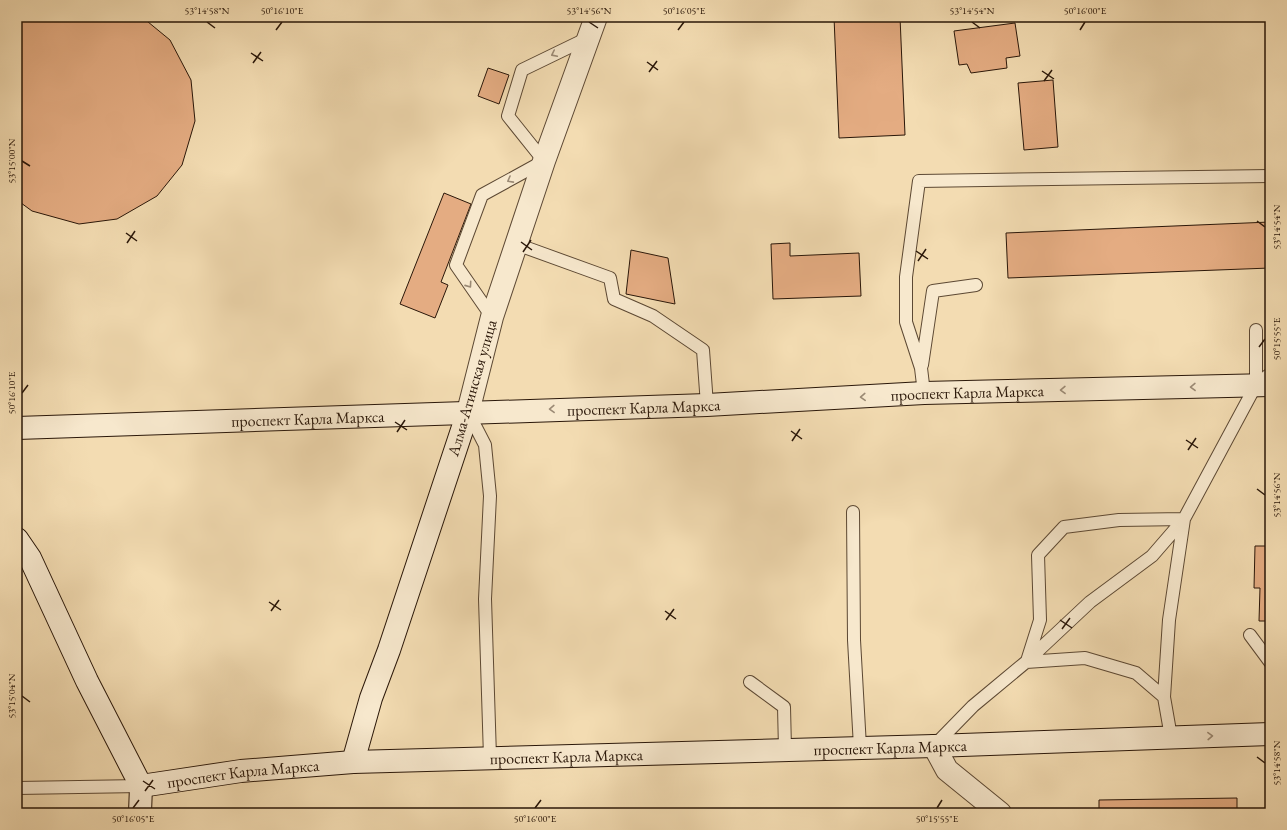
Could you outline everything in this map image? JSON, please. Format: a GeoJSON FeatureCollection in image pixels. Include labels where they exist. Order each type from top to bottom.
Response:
{"type":"FeatureCollection","features":[{"type":"Feature","properties":{"kind":"main road","name":"Алма-Атинская улица"},"geometry":{"type":"LineString","coordinates":[[353,762],[371,698],[389,650],[468,412],[492,317],[544,161],[596,17]]}},
{"type":"Feature","properties":{"kind":"main road","name":"проспект Карла Маркса"},"geometry":{"type":"LineString","coordinates":[[17,428],[707,405],[924,394],[1265,381]]}},
{"type":"Feature","properties":{"kind":"main road"},"geometry":{"type":"LineString","coordinates":[[17,539],[30,558],[88,682],[141,786],[140,813]]}},
{"type":"Feature","properties":{"kind":"main road","name":"проспект Карла Маркса"},"geometry":{"type":"LineString","coordinates":[[141,786],[241,771],[353,762],[490,757],[934,746],[1270,734]]}},
{"type":"Feature","properties":{"kind":"main road"},"geometry":{"type":"LineString","coordinates":[[934,746],[947,770],[1000,813]]}},
{"type":"Feature","properties":{"kind":"lane"},"geometry":{"type":"LineString","coordinates":[[492,317],[456,265],[482,195],[544,161],[508,116],[522,70],[589,37]]}},
{"type":"Feature","properties":{"kind":"lane"},"geometry":{"type":"LineString","coordinates":[[924,394],[921,368],[906,322],[906,277],[919,181],[1270,176]]}},
{"type":"Feature","properties":{"kind":"lane"},"geometry":{"type":"LineString","coordinates":[[516,244],[610,278],[614,299],[653,316],[703,350],[707,405]]}},
{"type":"Feature","properties":{"kind":"lane"},"geometry":{"type":"LineString","coordinates":[[921,368],[933,291],[976,285]]}},
{"type":"Feature","properties":{"kind":"lane"},"geometry":{"type":"LineString","coordinates":[[934,746],[973,706],[1026,662],[1090,602],[1152,556],[1184,519],[1265,381],[1256,330]]}},
{"type":"Feature","properties":{"kind":"lane"},"geometry":{"type":"LineString","coordinates":[[468,412],[485,446],[490,496],[485,599],[490,757]]}},
{"type":"Feature","properties":{"kind":"lane"},"geometry":{"type":"LineString","coordinates":[[853,512],[854,640],[860,747]]}},
{"type":"Feature","properties":{"kind":"lane"},"geometry":{"type":"LineString","coordinates":[[1026,662],[1040,620],[1038,555],[1064,527],[1119,520],[1184,519]]}},
{"type":"Feature","properties":{"kind":"lane"},"geometry":{"type":"LineString","coordinates":[[1171,737],[1164,697],[1169,620],[1184,519]]}},
{"type":"Feature","properties":{"kind":"lane"},"geometry":{"type":"LineString","coordinates":[[1250,635],[1270,662]]}},
{"type":"Feature","properties":{"kind":"lane"},"geometry":{"type":"LineString","coordinates":[[1026,662],[1085,658],[1136,673],[1164,697]]}},
{"type":"Feature","properties":{"kind":"lane"},"geometry":{"type":"LineString","coordinates":[[750,682],[784,707],[785,749]]}},
{"type":"Feature","properties":{"kind":"lane"},"geometry":{"type":"LineString","coordinates":[[17,788],[141,786]]}},
{"type":"Feature","properties":{"kind":"building"},"geometry":{"type":"Polygon","coordinates":[[[26,17],[142,17],[170,40],[191,80],[195,121],[182,165],[157,196],[117,219],[79,224],[32,211],[17,200],[17,22],[26,17]]]}},
{"type":"Feature","properties":{"kind":"building"},"geometry":{"type":"Polygon","coordinates":[[[834,17],[900,17],[905,135],[839,138],[834,17]]]}},
{"type":"Feature","properties":{"kind":"building"},"geometry":{"type":"Polygon","coordinates":[[[1015,23],[1020,56],[1006,58],[1007,68],[971,73],[967,64],[959,65],[954,31],[1015,23]]]}},
{"type":"Feature","properties":{"kind":"building"},"geometry":{"type":"Polygon","coordinates":[[[488,68],[509,75],[499,104],[478,96],[488,68]]]}},
{"type":"Feature","properties":{"kind":"building"},"geometry":{"type":"Polygon","coordinates":[[[1053,80],[1058,147],[1024,150],[1018,83],[1053,80]]]}},
{"type":"Feature","properties":{"kind":"building"},"geometry":{"type":"Polygon","coordinates":[[[444,193],[471,204],[441,282],[448,285],[435,318],[400,304],[444,193]]]}},
{"type":"Feature","properties":{"kind":"building"},"geometry":{"type":"Polygon","coordinates":[[[1270,222],[1270,268],[1008,278],[1006,233],[1270,222]]]}},
{"type":"Feature","properties":{"kind":"building"},"geometry":{"type":"Polygon","coordinates":[[[790,243],[790,256],[859,253],[861,296],[773,299],[771,244],[790,243]]]}},
{"type":"Feature","properties":{"kind":"building"},"geometry":{"type":"Polygon","coordinates":[[[631,250],[668,258],[675,304],[626,294],[631,250]]]}},
{"type":"Feature","properties":{"kind":"building"},"geometry":{"type":"Polygon","coordinates":[[[1255,546],[1270,546],[1270,621],[1259,621],[1260,588],[1254,588],[1255,546]]]}},
{"type":"Feature","properties":{"kind":"building"},"geometry":{"type":"Polygon","coordinates":[[[1237,798],[1237,813],[1099,813],[1099,800],[1237,798]]]}}]}
